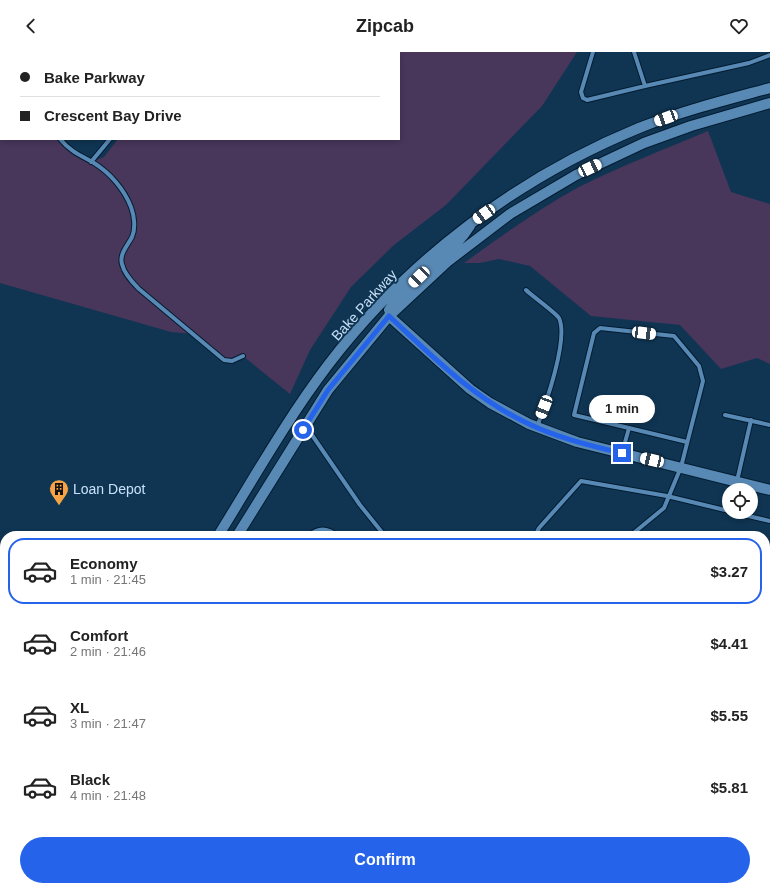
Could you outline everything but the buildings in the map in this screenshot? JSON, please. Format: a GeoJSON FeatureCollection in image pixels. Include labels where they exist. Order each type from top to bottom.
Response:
{"type":"FeatureCollection","features":[{"type":"Feature","properties":{"kind":"main road","name":"Bake Parkway"},"geometry":{"type":"LineString","coordinates":[[221,531],[290,419],[329,364],[379,306],[418,267],[473,222],[519,190],[563,164],[639,128],[693,108],[770,88]]}},
{"type":"Feature","properties":{"kind":"main road","name":"Bake Parkway"},"geometry":{"type":"LineString","coordinates":[[240,531],[328,390],[389,316],[447,262],[510,214],[576,175],[651,141],[691,126],[770,103]]}},
{"type":"Feature","properties":{"kind":"main road"},"geometry":{"type":"LineString","coordinates":[[473,222],[462,240],[428,268],[399,295],[388,311],[389,316],[470,389],[512,416],[537,428],[577,442],[770,490]]}},
{"type":"Feature","properties":{"kind":"lane"},"geometry":{"type":"LineString","coordinates":[[593,52],[581,92],[583,98],[587,100],[749,62],[770,55]]}},
{"type":"Feature","properties":{"kind":"lane"},"geometry":{"type":"LineString","coordinates":[[634,52],[645,86]]}},
{"type":"Feature","properties":{"kind":"lane"},"geometry":{"type":"LineString","coordinates":[[61,140],[71,151],[106,172],[117,184],[131,207],[134,228],[132,236],[122,256],[122,264],[139,289],[224,360],[232,362],[243,356]]}},
{"type":"Feature","properties":{"kind":"lane"},"geometry":{"type":"LineString","coordinates":[[91,162],[109,140]]}},
{"type":"Feature","properties":{"kind":"lane"},"geometry":{"type":"LineString","coordinates":[[526,290],[558,318],[562,338],[548,399],[537,428]]}},
{"type":"Feature","properties":{"kind":"lane"},"geometry":{"type":"LineString","coordinates":[[636,531],[664,508],[667,496],[682,467],[688,442],[702,381],[699,366],[674,336],[600,328],[594,333],[574,415],[688,442]]}},
{"type":"Feature","properties":{"kind":"lane"},"geometry":{"type":"LineString","coordinates":[[725,415],[770,425]]}},
{"type":"Feature","properties":{"kind":"lane"},"geometry":{"type":"LineString","coordinates":[[737,481],[751,420]]}},
{"type":"Feature","properties":{"kind":"lane"},"geometry":{"type":"LineString","coordinates":[[622,453],[629,428]]}},
{"type":"Feature","properties":{"kind":"lane"},"geometry":{"type":"LineString","coordinates":[[303,430],[312,435],[360,506],[381,531]]}},
{"type":"Feature","properties":{"kind":"lane"},"geometry":{"type":"LineString","coordinates":[[538,531],[581,481],[667,496],[722,510]]}},
{"type":"Feature","properties":{"kind":"lane"},"geometry":{"type":"LineString","coordinates":[[758,518],[770,521]]}},
{"type":"Feature","properties":{"kind":"lane"},"geometry":{"type":"LineString","coordinates":[[317,531],[320,529],[331,531]]}},
{"type":"Feature","properties":{"kind":"shaded area"},"geometry":{"type":"Polygon","coordinates":[[[400,52],[577,52],[542,106],[446,205],[394,245],[351,287],[310,350],[290,394],[243,356],[232,361],[224,360],[194,334],[171,332],[0,283],[0,140],[61,140],[91,162],[104,157],[117,140],[400,140],[400,52]]]}},
{"type":"Feature","properties":{"kind":"shaded area"},"geometry":{"type":"Polygon","coordinates":[[[708,131],[731,192],[770,204],[770,364],[757,358],[721,369],[680,325],[591,316],[530,266],[499,259],[480,263],[464,263],[564,195],[595,179],[708,131]]]}},
{"type":"Feature","properties":{"kind":"place","name":"Loan Depot"},"geometry":{"type":"Point","coordinates":[59,506]}},
{"type":"Feature","properties":{"kind":"route"},"geometry":{"type":"LineString","coordinates":[[303,430],[328,390],[389,316],[470,389],[512,416],[560,437],[622,453]]}}]}
